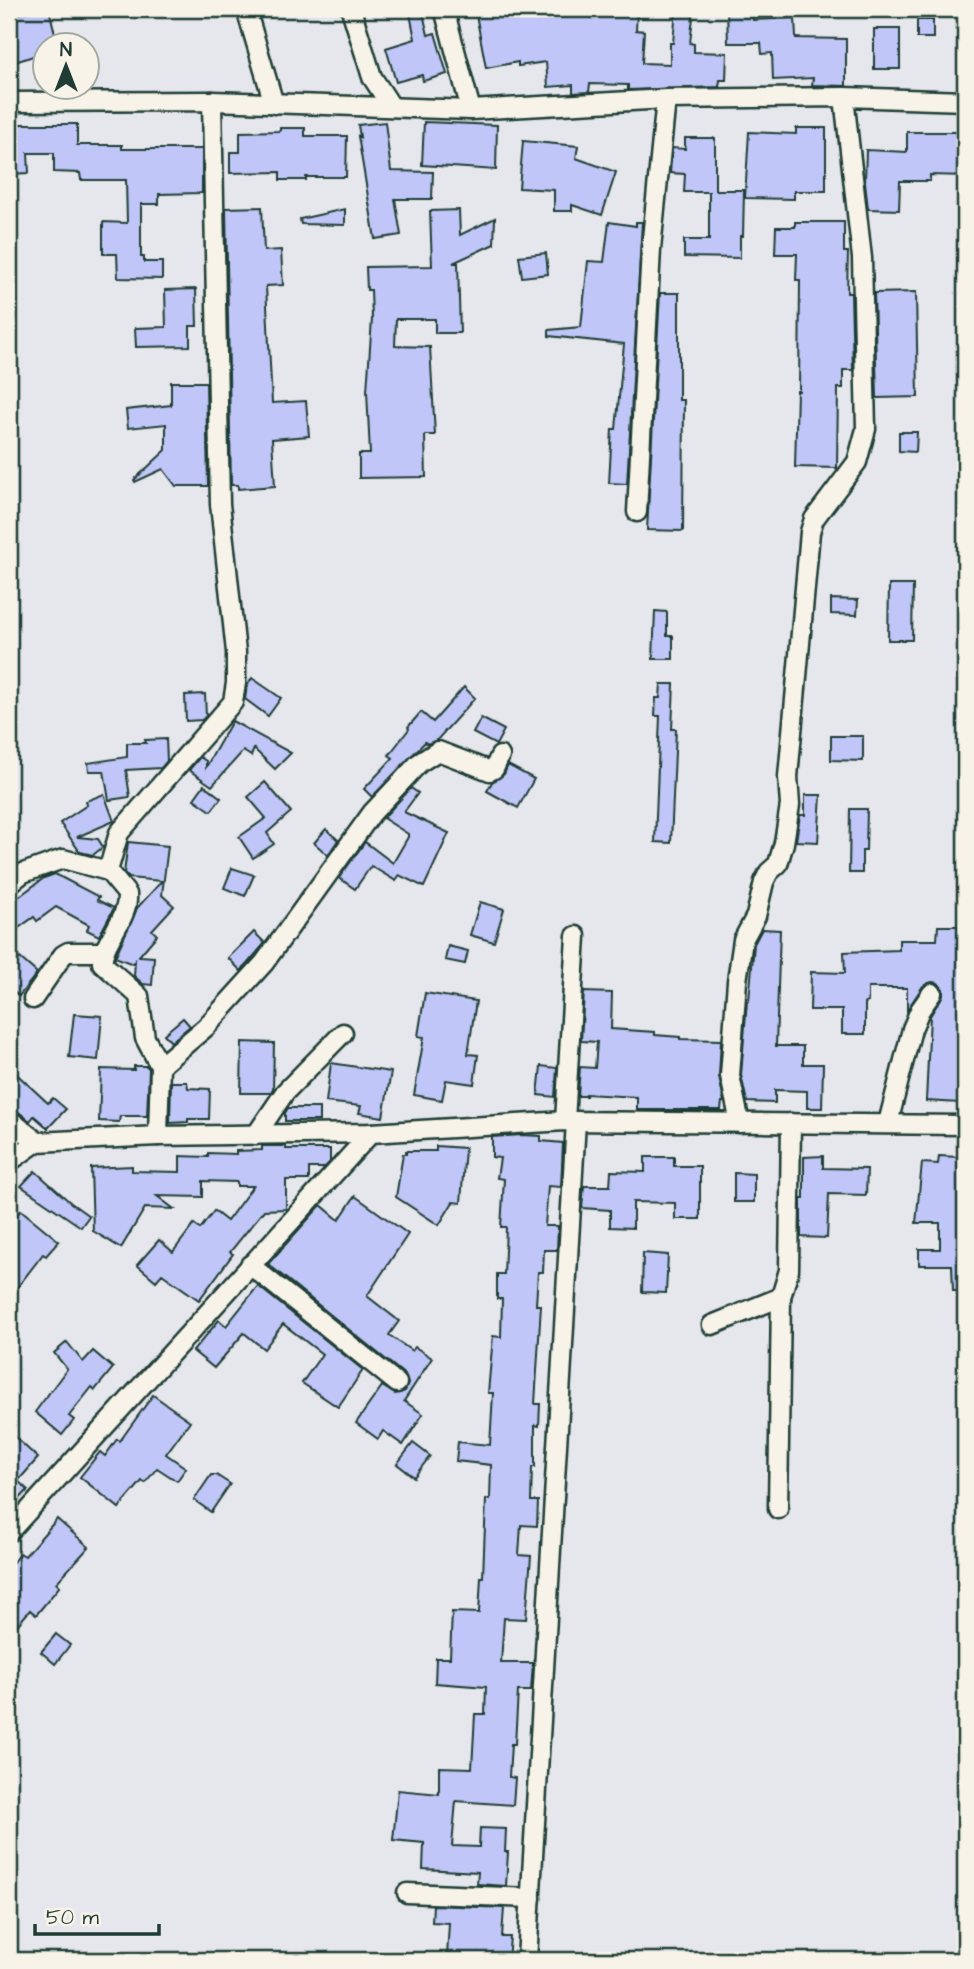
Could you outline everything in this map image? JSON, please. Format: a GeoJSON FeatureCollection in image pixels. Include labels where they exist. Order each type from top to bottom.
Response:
{"type":"FeatureCollection","features":[{"type":"Feature","properties":{"kind":"street"},"geometry":{"type":"LineString","coordinates":[[246,9],[274,104]]}},
{"type":"Feature","properties":{"kind":"street"},"geometry":{"type":"LineString","coordinates":[[351,9],[372,78],[391,106]]}},
{"type":"Feature","properties":{"kind":"street"},"geometry":{"type":"LineString","coordinates":[[444,9],[471,110]]}},
{"type":"Feature","properties":{"kind":"street"},"geometry":{"type":"LineString","coordinates":[[740,1123],[730,1076],[737,981],[743,940],[756,916],[764,882],[769,872],[778,864],[784,842],[790,805],[788,777],[810,532],[814,519],[857,463],[866,429],[862,258],[844,97]]}},
{"type":"Feature","properties":{"kind":"street"},"geometry":{"type":"LineString","coordinates":[[9,102],[212,101],[471,110],[666,99],[844,97],[965,101]]}},
{"type":"Feature","properties":{"kind":"street"},"geometry":{"type":"LineString","coordinates":[[637,513],[651,249],[666,99]]}},
{"type":"Feature","properties":{"kind":"street"},"geometry":{"type":"LineString","coordinates":[[108,871],[118,834],[233,702],[236,682],[236,652],[220,504],[212,101]]}},
{"type":"Feature","properties":{"kind":"street"},"geometry":{"type":"LineString","coordinates":[[160,1066],[206,1027],[264,962],[372,813],[419,763],[438,751],[490,771],[500,756]]}},
{"type":"Feature","properties":{"kind":"street"},"geometry":{"type":"LineString","coordinates":[[9,884],[23,873],[63,859],[108,871],[127,894],[125,912],[103,952],[102,963],[139,996],[145,1038],[160,1066],[158,1136]]}},
{"type":"Feature","properties":{"kind":"street"},"geometry":{"type":"LineString","coordinates":[[527,1960],[571,1121],[576,936]]}},
{"type":"Feature","properties":{"kind":"street"},"geometry":{"type":"LineString","coordinates":[[33,999],[63,955],[68,952],[103,952]]}},
{"type":"Feature","properties":{"kind":"street"},"geometry":{"type":"LineString","coordinates":[[888,1123],[912,1029],[920,1010],[932,993]]}},
{"type":"Feature","properties":{"kind":"street"},"geometry":{"type":"LineString","coordinates":[[256,1135],[285,1092],[343,1032]]}},
{"type":"Feature","properties":{"kind":"street"},"geometry":{"type":"LineString","coordinates":[[9,1119],[37,1142]]}},
{"type":"Feature","properties":{"kind":"street"},"geometry":{"type":"LineString","coordinates":[[9,1162],[37,1142],[158,1136],[371,1133],[571,1121],[965,1125]]}},
{"type":"Feature","properties":{"kind":"street"},"geometry":{"type":"LineString","coordinates":[[778,1509],[781,1297],[789,1270],[791,1123]]}},
{"type":"Feature","properties":{"kind":"street"},"geometry":{"type":"LineString","coordinates":[[9,1532],[371,1133]]}},
{"type":"Feature","properties":{"kind":"street"},"geometry":{"type":"LineString","coordinates":[[250,1265],[397,1383]]}},
{"type":"Feature","properties":{"kind":"street"},"geometry":{"type":"LineString","coordinates":[[712,1325],[781,1297]]}},
{"type":"Feature","properties":{"kind":"street"},"geometry":{"type":"LineString","coordinates":[[407,1894],[531,1898]]}},
{"type":"Feature","properties":{"kind":"building"},"geometry":{"type":"Polygon","coordinates":[[[49,9],[55,32],[32,32],[32,56],[9,64],[9,16],[49,9]]]}},
{"type":"Feature","properties":{"kind":"building"},"geometry":{"type":"Polygon","coordinates":[[[409,9],[422,9],[428,35],[435,33],[447,74],[423,81],[422,75],[396,82],[386,48],[415,39],[409,9]]]}},
{"type":"Feature","properties":{"kind":"building"},"geometry":{"type":"Polygon","coordinates":[[[475,9],[501,9],[505,16],[547,9],[637,9],[636,30],[644,31],[642,63],[670,64],[670,43],[673,43],[676,9],[694,9],[690,43],[694,44],[694,52],[727,53],[726,80],[720,80],[719,87],[628,90],[628,85],[590,84],[589,92],[573,93],[573,85],[548,87],[546,62],[518,66],[518,62],[486,68],[475,9]]]}},
{"type":"Feature","properties":{"kind":"building"},"geometry":{"type":"Polygon","coordinates":[[[727,9],[753,9],[753,20],[795,18],[796,38],[846,39],[846,86],[812,85],[813,78],[773,80],[772,53],[762,54],[761,43],[728,43],[727,9]]]}},
{"type":"Feature","properties":{"kind":"building"},"geometry":{"type":"Polygon","coordinates":[[[917,20],[933,20],[933,38],[917,38],[917,20]]]}},
{"type":"Feature","properties":{"kind":"building"},"geometry":{"type":"Polygon","coordinates":[[[874,29],[900,29],[900,69],[874,69],[874,29]]]}},
{"type":"Feature","properties":{"kind":"building"},"geometry":{"type":"Polygon","coordinates":[[[385,122],[391,171],[433,172],[432,199],[395,199],[401,235],[375,239],[358,125],[385,122]]]}},
{"type":"Feature","properties":{"kind":"building"},"geometry":{"type":"Polygon","coordinates":[[[424,122],[497,125],[496,170],[422,165],[424,122]]]}},
{"type":"Feature","properties":{"kind":"building"},"geometry":{"type":"Polygon","coordinates":[[[9,124],[77,124],[77,145],[122,145],[122,149],[202,149],[202,193],[159,194],[159,204],[141,204],[141,257],[144,257],[144,262],[162,262],[162,279],[118,278],[117,254],[103,254],[103,222],[127,223],[126,180],[81,180],[80,173],[54,172],[54,153],[28,153],[29,173],[9,174],[9,124]]]}},
{"type":"Feature","properties":{"kind":"building"},"geometry":{"type":"Polygon","coordinates":[[[280,128],[305,128],[305,136],[347,136],[346,177],[280,180],[280,172],[230,173],[230,152],[240,152],[240,132],[280,131],[280,128]]]}},
{"type":"Feature","properties":{"kind":"building"},"geometry":{"type":"Polygon","coordinates":[[[796,128],[826,128],[826,191],[794,191],[794,199],[745,198],[749,132],[796,134],[796,128]]]}},
{"type":"Feature","properties":{"kind":"building"},"geometry":{"type":"Polygon","coordinates":[[[907,132],[965,132],[965,176],[930,175],[930,181],[900,181],[899,210],[868,209],[866,150],[907,152],[907,132]]]}},
{"type":"Feature","properties":{"kind":"building"},"geometry":{"type":"Polygon","coordinates":[[[685,138],[715,138],[715,190],[744,190],[740,258],[684,257],[684,240],[709,240],[709,192],[684,192],[685,174],[670,173],[672,148],[685,149],[685,138]]]}},
{"type":"Feature","properties":{"kind":"building"},"geometry":{"type":"Polygon","coordinates":[[[523,141],[578,146],[576,158],[616,172],[602,215],[572,205],[572,211],[554,211],[554,190],[519,188],[523,141]]]}},
{"type":"Feature","properties":{"kind":"building"},"geometry":{"type":"Polygon","coordinates":[[[262,207],[264,251],[281,250],[283,285],[266,286],[272,403],[306,401],[309,436],[272,439],[275,486],[238,489],[238,485],[231,485],[226,208],[262,207]]]}},
{"type":"Feature","properties":{"kind":"building"},"geometry":{"type":"Polygon","coordinates":[[[345,209],[345,225],[301,224],[300,219],[345,209]]]}},
{"type":"Feature","properties":{"kind":"building"},"geometry":{"type":"Polygon","coordinates":[[[459,210],[460,235],[495,218],[494,244],[453,263],[458,263],[460,333],[435,333],[435,319],[396,319],[395,346],[430,347],[435,435],[425,435],[426,477],[359,478],[359,454],[370,454],[367,391],[372,319],[371,290],[367,290],[366,267],[432,266],[430,211],[459,210]]]}},
{"type":"Feature","properties":{"kind":"building"},"geometry":{"type":"Polygon","coordinates":[[[609,222],[636,226],[636,222],[642,222],[627,484],[609,483],[612,429],[616,429],[624,344],[549,336],[549,330],[581,327],[588,261],[604,262],[609,222]]]}},
{"type":"Feature","properties":{"kind":"building"},"geometry":{"type":"Polygon","coordinates":[[[795,222],[844,222],[844,252],[848,252],[847,293],[851,293],[853,370],[843,370],[843,388],[838,388],[837,468],[795,467],[800,280],[796,280],[797,254],[775,254],[776,227],[795,227],[795,222]]]}},
{"type":"Feature","properties":{"kind":"building"},"geometry":{"type":"Polygon","coordinates":[[[546,253],[548,274],[522,277],[519,256],[546,253]]]}},
{"type":"Feature","properties":{"kind":"building"},"geometry":{"type":"Polygon","coordinates":[[[196,289],[197,326],[190,326],[190,346],[136,347],[135,328],[166,327],[165,290],[196,289]]]}},
{"type":"Feature","properties":{"kind":"building"},"geometry":{"type":"Polygon","coordinates":[[[916,292],[918,397],[877,398],[874,293],[916,292]]]}},
{"type":"Feature","properties":{"kind":"building"},"geometry":{"type":"Polygon","coordinates":[[[660,293],[679,293],[679,400],[684,400],[683,531],[647,530],[660,293]]]}},
{"type":"Feature","properties":{"kind":"building"},"geometry":{"type":"Polygon","coordinates":[[[171,382],[206,382],[208,486],[176,486],[163,469],[135,482],[134,480],[166,450],[166,424],[128,428],[126,410],[171,405],[171,382]]]}},
{"type":"Feature","properties":{"kind":"building"},"geometry":{"type":"Polygon","coordinates":[[[899,432],[917,432],[916,452],[899,451],[899,432]]]}},
{"type":"Feature","properties":{"kind":"building"},"geometry":{"type":"Polygon","coordinates":[[[889,585],[913,585],[912,640],[888,640],[889,585]]]}},
{"type":"Feature","properties":{"kind":"building"},"geometry":{"type":"Polygon","coordinates":[[[831,599],[858,600],[857,615],[831,614],[831,599]]]}},
{"type":"Feature","properties":{"kind":"building"},"geometry":{"type":"Polygon","coordinates":[[[655,611],[667,612],[667,636],[673,636],[673,659],[653,659],[655,611]]]}},
{"type":"Feature","properties":{"kind":"building"},"geometry":{"type":"Polygon","coordinates":[[[252,678],[281,698],[268,716],[245,699],[247,686],[252,678]]]}},
{"type":"Feature","properties":{"kind":"building"},"geometry":{"type":"Polygon","coordinates":[[[661,684],[674,684],[672,729],[676,729],[671,843],[655,842],[660,716],[655,716],[656,698],[660,698],[661,684]]]}},
{"type":"Feature","properties":{"kind":"building"},"geometry":{"type":"Polygon","coordinates":[[[464,687],[475,698],[437,740],[427,744],[425,742],[372,797],[364,789],[393,758],[389,755],[408,727],[421,712],[433,722],[464,687]]]}},
{"type":"Feature","properties":{"kind":"building"},"geometry":{"type":"Polygon","coordinates":[[[205,694],[206,716],[202,720],[186,721],[185,695],[205,694]]]}},
{"type":"Feature","properties":{"kind":"building"},"geometry":{"type":"Polygon","coordinates":[[[481,718],[504,730],[496,745],[473,733],[481,718]]]}},
{"type":"Feature","properties":{"kind":"building"},"geometry":{"type":"Polygon","coordinates":[[[232,721],[291,753],[275,769],[254,749],[251,756],[243,751],[212,786],[189,770],[200,757],[206,761],[206,767],[232,721]]]}},
{"type":"Feature","properties":{"kind":"building"},"geometry":{"type":"Polygon","coordinates":[[[831,736],[863,736],[863,761],[831,760],[831,736]]]}},
{"type":"Feature","properties":{"kind":"building"},"geometry":{"type":"Polygon","coordinates":[[[166,739],[167,761],[161,768],[126,770],[130,797],[109,800],[104,771],[89,771],[88,763],[127,757],[127,743],[166,739]]]}},
{"type":"Feature","properties":{"kind":"building"},"geometry":{"type":"Polygon","coordinates":[[[508,765],[534,779],[518,808],[487,791],[492,782],[504,774],[508,765]]]}},
{"type":"Feature","properties":{"kind":"building"},"geometry":{"type":"Polygon","coordinates":[[[265,782],[291,812],[267,833],[274,844],[253,858],[239,837],[266,818],[248,797],[265,782]]]}},
{"type":"Feature","properties":{"kind":"building"},"geometry":{"type":"Polygon","coordinates":[[[204,785],[221,798],[211,811],[194,799],[204,785]]]}},
{"type":"Feature","properties":{"kind":"building"},"geometry":{"type":"Polygon","coordinates":[[[411,788],[418,793],[404,812],[449,833],[424,887],[399,875],[396,881],[371,866],[355,889],[339,878],[365,842],[393,863],[408,837],[408,834],[383,818],[411,788]]]}},
{"type":"Feature","properties":{"kind":"building"},"geometry":{"type":"Polygon","coordinates":[[[104,794],[114,821],[77,837],[98,839],[103,847],[93,855],[80,852],[60,823],[87,805],[86,801],[104,794]]]}},
{"type":"Feature","properties":{"kind":"building"},"geometry":{"type":"Polygon","coordinates":[[[805,795],[821,795],[818,842],[796,841],[800,815],[805,815],[805,795]]]}},
{"type":"Feature","properties":{"kind":"building"},"geometry":{"type":"Polygon","coordinates":[[[850,809],[867,809],[866,851],[862,851],[862,873],[849,873],[850,809]]]}},
{"type":"Feature","properties":{"kind":"building"},"geometry":{"type":"Polygon","coordinates":[[[326,829],[338,840],[328,855],[314,843],[326,829]]]}},
{"type":"Feature","properties":{"kind":"building"},"geometry":{"type":"Polygon","coordinates":[[[128,842],[168,846],[162,895],[174,906],[152,930],[157,935],[139,956],[154,957],[152,985],[143,984],[134,976],[135,961],[133,964],[115,957],[137,908],[162,881],[129,878],[124,873],[128,842]]]}},
{"type":"Feature","properties":{"kind":"building"},"geometry":{"type":"Polygon","coordinates":[[[232,868],[254,875],[245,896],[224,888],[232,868]]]}},
{"type":"Feature","properties":{"kind":"building"},"geometry":{"type":"Polygon","coordinates":[[[55,874],[114,908],[99,936],[87,930],[89,925],[56,907],[37,921],[34,917],[17,929],[9,918],[9,904],[44,878],[55,874]]]}},
{"type":"Feature","properties":{"kind":"building"},"geometry":{"type":"Polygon","coordinates":[[[480,902],[504,909],[494,942],[470,935],[480,902]]]}},
{"type":"Feature","properties":{"kind":"building"},"geometry":{"type":"Polygon","coordinates":[[[938,926],[965,926],[965,1027],[960,1103],[926,1101],[930,1016],[943,995],[943,989],[938,983],[932,982],[923,986],[907,1010],[907,988],[868,988],[865,1034],[842,1034],[842,1010],[810,1010],[811,972],[845,973],[844,952],[899,950],[899,940],[937,940],[938,926]]]}},
{"type":"Feature","properties":{"kind":"building"},"geometry":{"type":"Polygon","coordinates":[[[762,929],[780,930],[776,1046],[803,1046],[803,1064],[823,1064],[822,1108],[807,1108],[807,1091],[775,1090],[775,1103],[747,1102],[741,1075],[747,1001],[754,944],[762,929]]]}},
{"type":"Feature","properties":{"kind":"building"},"geometry":{"type":"Polygon","coordinates":[[[254,932],[265,943],[241,971],[228,958],[254,932]]]}},
{"type":"Feature","properties":{"kind":"building"},"geometry":{"type":"Polygon","coordinates":[[[448,946],[468,951],[465,964],[445,960],[448,946]]]}},
{"type":"Feature","properties":{"kind":"building"},"geometry":{"type":"Polygon","coordinates":[[[20,958],[37,973],[19,996],[9,988],[9,971],[20,958]]]}},
{"type":"Feature","properties":{"kind":"building"},"geometry":{"type":"Polygon","coordinates":[[[584,992],[612,993],[611,1029],[655,1032],[655,1035],[680,1039],[721,1040],[719,1076],[724,1102],[721,1110],[637,1110],[637,1097],[586,1094],[578,1096],[580,1067],[595,1068],[597,1042],[581,1041],[584,992]]]}},
{"type":"Feature","properties":{"kind":"building"},"geometry":{"type":"Polygon","coordinates":[[[425,993],[476,1001],[468,1054],[478,1055],[474,1084],[446,1080],[442,1100],[414,1095],[424,1037],[418,1036],[425,993]]]}},
{"type":"Feature","properties":{"kind":"building"},"geometry":{"type":"Polygon","coordinates":[[[74,1014],[102,1016],[98,1060],[69,1057],[74,1014]]]}},
{"type":"Feature","properties":{"kind":"building"},"geometry":{"type":"Polygon","coordinates":[[[183,1018],[190,1026],[171,1042],[164,1034],[183,1018]]]}},
{"type":"Feature","properties":{"kind":"building"},"geometry":{"type":"Polygon","coordinates":[[[242,1042],[274,1043],[273,1090],[270,1093],[241,1093],[242,1042]]]}},
{"type":"Feature","properties":{"kind":"building"},"geometry":{"type":"Polygon","coordinates":[[[331,1063],[391,1072],[383,1117],[359,1113],[361,1106],[326,1102],[331,1063]]]}},
{"type":"Feature","properties":{"kind":"building"},"geometry":{"type":"Polygon","coordinates":[[[134,1066],[147,1066],[149,1069],[147,1116],[120,1116],[119,1122],[99,1121],[101,1069],[134,1070],[134,1066]]]}},
{"type":"Feature","properties":{"kind":"building"},"geometry":{"type":"Polygon","coordinates":[[[541,1066],[557,1068],[555,1097],[538,1095],[541,1066]]]}},
{"type":"Feature","properties":{"kind":"building"},"geometry":{"type":"Polygon","coordinates":[[[9,1067],[48,1103],[53,1098],[66,1109],[48,1128],[34,1116],[30,1121],[9,1108],[9,1067]]]}},
{"type":"Feature","properties":{"kind":"building"},"geometry":{"type":"Polygon","coordinates":[[[171,1082],[187,1082],[188,1088],[210,1089],[209,1119],[188,1119],[188,1122],[170,1123],[171,1082]]]}},
{"type":"Feature","properties":{"kind":"building"},"geometry":{"type":"Polygon","coordinates":[[[288,1108],[319,1108],[319,1121],[285,1121],[288,1108]]]}},
{"type":"Feature","properties":{"kind":"building"},"geometry":{"type":"Polygon","coordinates":[[[541,1136],[541,1141],[563,1143],[561,1187],[548,1186],[545,1226],[558,1226],[557,1250],[544,1250],[543,1272],[538,1272],[536,1305],[541,1305],[535,1404],[540,1404],[539,1426],[535,1425],[535,1467],[532,1467],[531,1501],[538,1501],[537,1526],[521,1525],[519,1555],[531,1556],[526,1619],[504,1618],[501,1663],[533,1663],[531,1691],[518,1691],[515,1744],[511,1744],[509,1777],[515,1778],[513,1805],[456,1801],[452,1846],[479,1847],[480,1828],[506,1829],[506,1886],[477,1884],[478,1872],[423,1869],[424,1843],[393,1840],[398,1790],[439,1794],[439,1767],[472,1768],[475,1714],[485,1714],[486,1687],[435,1683],[436,1658],[450,1658],[452,1612],[479,1613],[486,1499],[490,1499],[491,1465],[456,1461],[458,1442],[490,1445],[493,1393],[488,1393],[493,1336],[501,1337],[502,1299],[497,1299],[497,1274],[504,1274],[506,1227],[501,1227],[504,1179],[497,1178],[500,1158],[492,1157],[492,1137],[541,1136]]]}},
{"type":"Feature","properties":{"kind":"building"},"geometry":{"type":"Polygon","coordinates":[[[262,1146],[330,1149],[330,1162],[324,1168],[309,1168],[309,1180],[286,1180],[286,1209],[264,1210],[230,1252],[233,1254],[199,1300],[162,1274],[156,1281],[137,1265],[159,1240],[173,1252],[194,1224],[200,1229],[214,1211],[227,1221],[253,1186],[237,1186],[237,1182],[203,1181],[203,1197],[157,1196],[174,1209],[145,1208],[121,1248],[93,1231],[91,1168],[132,1166],[132,1171],[180,1172],[180,1156],[236,1154],[236,1151],[262,1150],[262,1146]]]}},
{"type":"Feature","properties":{"kind":"building"},"geometry":{"type":"Polygon","coordinates":[[[436,1146],[465,1148],[461,1203],[453,1202],[439,1225],[396,1197],[403,1154],[406,1154],[406,1151],[436,1151],[436,1146]]]}},
{"type":"Feature","properties":{"kind":"building"},"geometry":{"type":"Polygon","coordinates":[[[823,1156],[823,1168],[867,1169],[866,1195],[829,1194],[827,1238],[801,1237],[804,1157],[823,1156]]]}},
{"type":"Feature","properties":{"kind":"building"},"geometry":{"type":"Polygon","coordinates":[[[939,1156],[959,1157],[958,1169],[965,1170],[965,1291],[953,1291],[952,1265],[919,1265],[919,1249],[940,1249],[940,1223],[916,1223],[922,1163],[938,1164],[939,1156]]]}},
{"type":"Feature","properties":{"kind":"building"},"geometry":{"type":"Polygon","coordinates":[[[645,1157],[674,1157],[674,1166],[700,1166],[700,1219],[675,1219],[675,1203],[633,1202],[633,1228],[610,1227],[610,1210],[582,1208],[584,1186],[610,1186],[611,1171],[645,1172],[645,1157]]]}},
{"type":"Feature","properties":{"kind":"building"},"geometry":{"type":"Polygon","coordinates":[[[35,1171],[89,1216],[81,1227],[21,1186],[35,1171]]]}},
{"type":"Feature","properties":{"kind":"building"},"geometry":{"type":"Polygon","coordinates":[[[734,1173],[754,1174],[754,1202],[734,1202],[734,1173]]]}},
{"type":"Feature","properties":{"kind":"building"},"geometry":{"type":"Polygon","coordinates":[[[355,1196],[408,1234],[367,1296],[399,1321],[389,1335],[412,1351],[415,1347],[432,1358],[404,1401],[423,1414],[403,1445],[383,1431],[378,1439],[356,1423],[382,1386],[395,1394],[405,1391],[408,1384],[405,1375],[268,1264],[321,1205],[339,1220],[355,1196]]]}},
{"type":"Feature","properties":{"kind":"building"},"geometry":{"type":"Polygon","coordinates":[[[21,1210],[59,1241],[46,1256],[43,1254],[9,1298],[9,1225],[21,1210]]]}},
{"type":"Feature","properties":{"kind":"building"},"geometry":{"type":"Polygon","coordinates":[[[643,1253],[668,1255],[666,1293],[642,1292],[643,1253]]]}},
{"type":"Feature","properties":{"kind":"building"},"geometry":{"type":"Polygon","coordinates":[[[258,1286],[363,1370],[338,1407],[302,1383],[322,1354],[283,1324],[264,1349],[244,1333],[214,1368],[193,1351],[219,1320],[226,1326],[258,1286]]]}},
{"type":"Feature","properties":{"kind":"building"},"geometry":{"type":"Polygon","coordinates":[[[67,1342],[83,1362],[93,1351],[113,1368],[95,1390],[92,1387],[69,1416],[74,1420],[62,1435],[35,1412],[67,1369],[54,1353],[67,1342]]]}},
{"type":"Feature","properties":{"kind":"building"},"geometry":{"type":"Polygon","coordinates":[[[153,1395],[190,1421],[166,1454],[186,1468],[177,1481],[157,1468],[119,1508],[80,1477],[100,1452],[105,1456],[117,1439],[120,1441],[153,1395]]]}},
{"type":"Feature","properties":{"kind":"building"},"geometry":{"type":"Polygon","coordinates":[[[15,1437],[38,1458],[18,1481],[28,1490],[9,1510],[9,1445],[15,1437]]]}},
{"type":"Feature","properties":{"kind":"building"},"geometry":{"type":"Polygon","coordinates":[[[413,1443],[430,1456],[414,1477],[397,1464],[413,1443]]]}},
{"type":"Feature","properties":{"kind":"building"},"geometry":{"type":"Polygon","coordinates":[[[211,1475],[216,1475],[230,1484],[211,1512],[194,1500],[211,1475]]]}},
{"type":"Feature","properties":{"kind":"building"},"geometry":{"type":"Polygon","coordinates":[[[57,1519],[89,1547],[56,1583],[60,1586],[36,1615],[30,1610],[9,1635],[9,1567],[20,1553],[25,1556],[57,1519]]]}},
{"type":"Feature","properties":{"kind":"building"},"geometry":{"type":"Polygon","coordinates":[[[56,1634],[70,1645],[55,1664],[41,1652],[56,1634]]]}},
{"type":"Feature","properties":{"kind":"building"},"geometry":{"type":"Polygon","coordinates":[[[433,1905],[504,1908],[502,1937],[510,1937],[508,1960],[447,1957],[449,1923],[432,1922],[433,1905]]]}}]}
